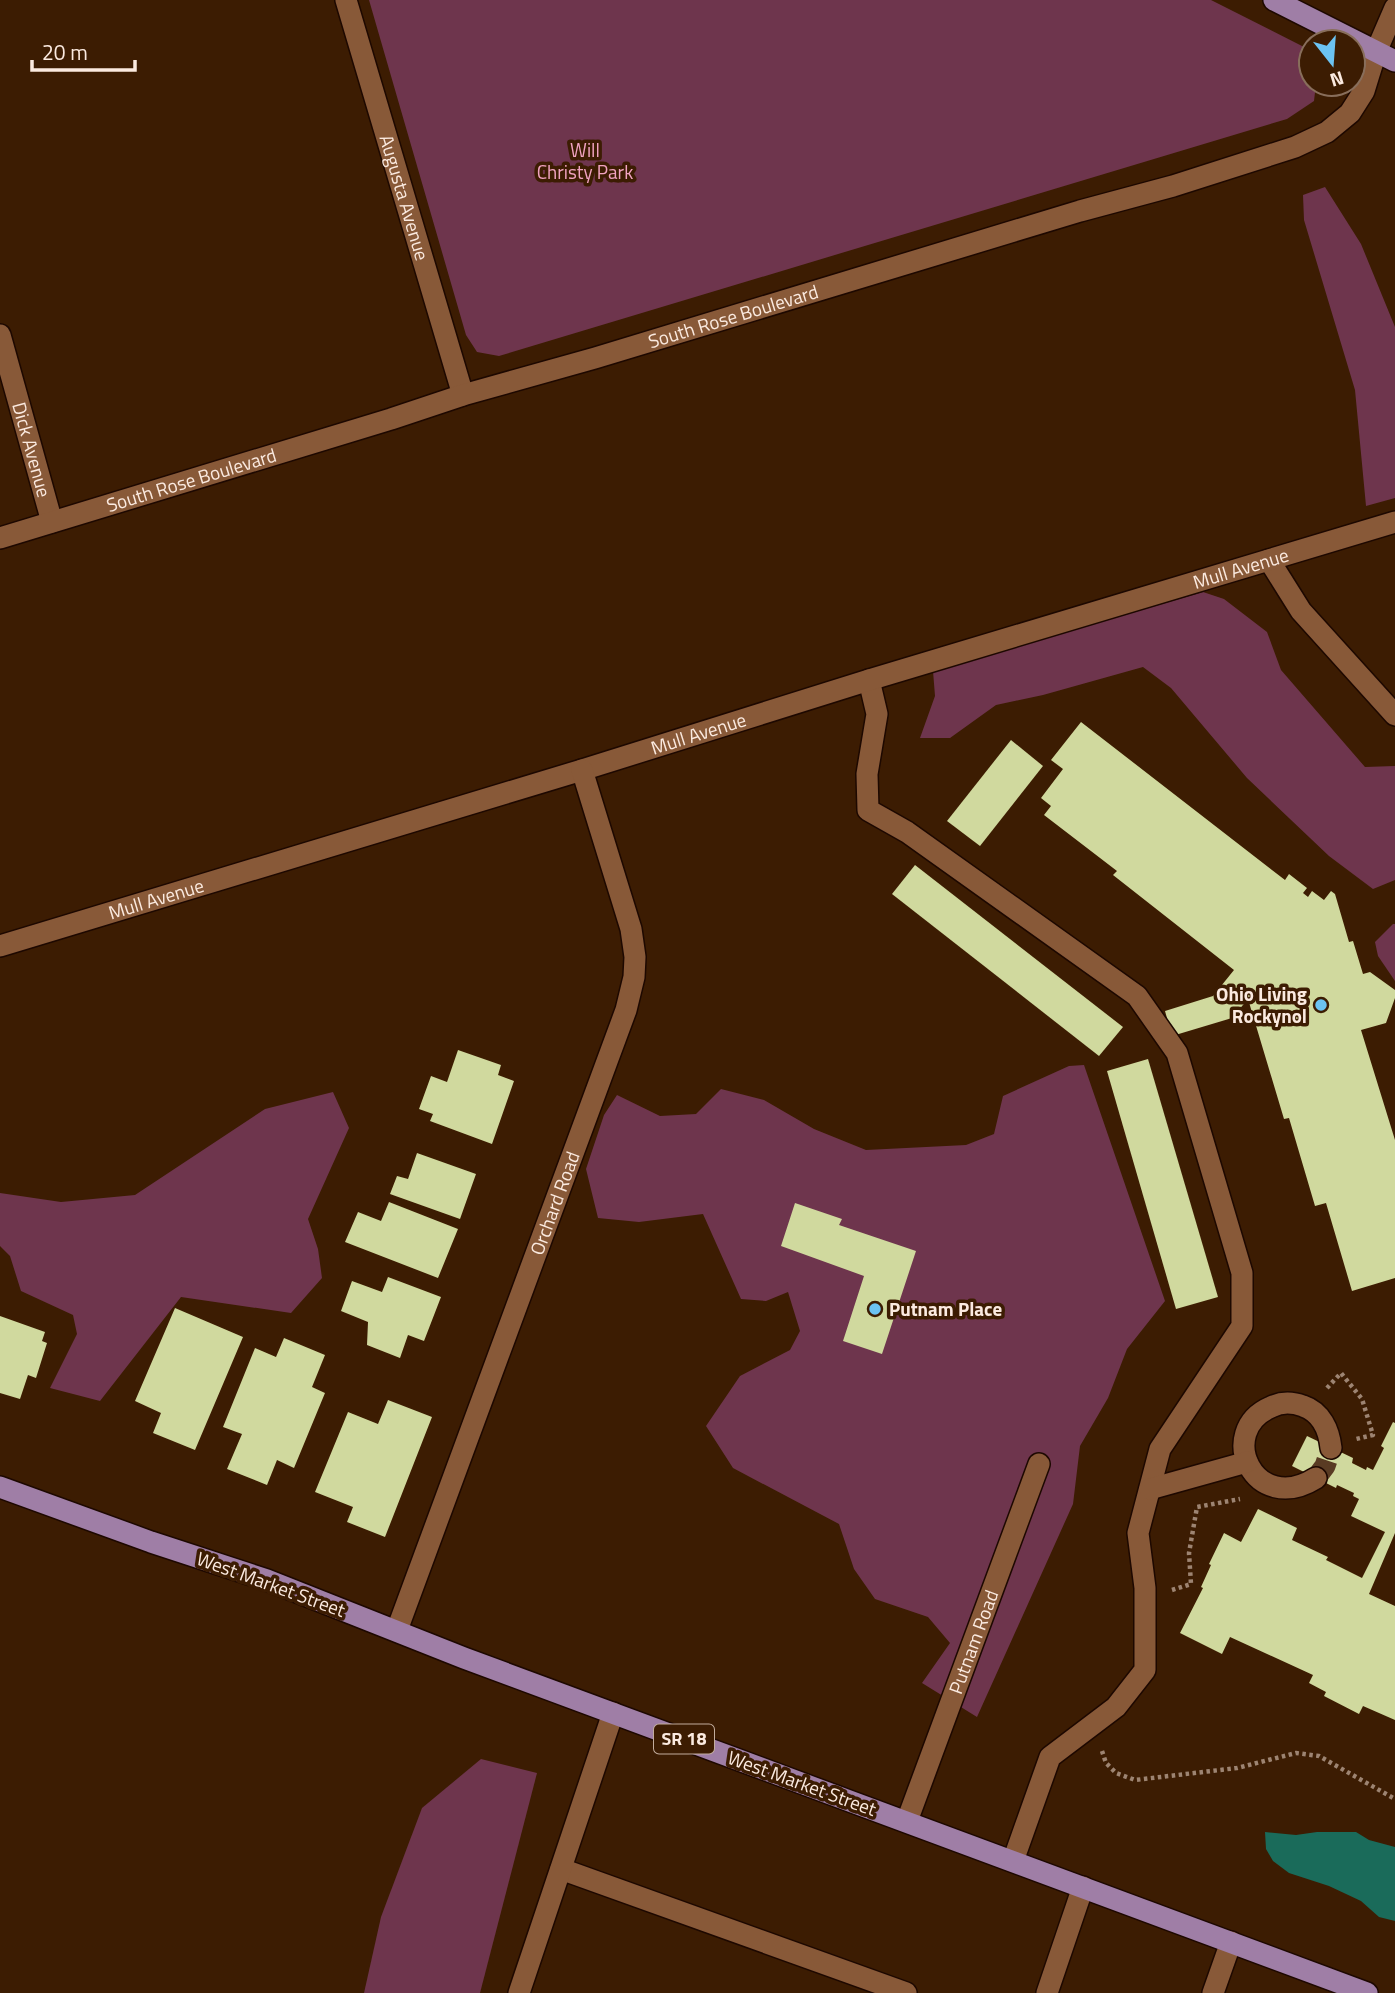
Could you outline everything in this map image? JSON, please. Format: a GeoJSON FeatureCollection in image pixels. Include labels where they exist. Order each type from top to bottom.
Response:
{"type":"FeatureCollection","features":[{"type":"Feature","properties":{"kind":"main road"},"geometry":{"type":"LineString","coordinates":[[1274,0],[1386,57]]}},
{"type":"Feature","properties":{"kind":"main road","name":"West Market Street"},"geometry":{"type":"LineString","coordinates":[[0,1487],[151,1542],[267,1580],[464,1658],[1367,1993]]}},
{"type":"Feature","properties":{"kind":"street","name":"Augusta Avenue"},"geometry":{"type":"LineString","coordinates":[[346,0],[463,395]]}},
{"type":"Feature","properties":{"kind":"street","name":"South Rose Boulevard"},"geometry":{"type":"LineString","coordinates":[[0,538],[463,395],[595,358],[1080,211],[1173,186],[1295,147],[1327,132],[1350,113],[1386,57],[1395,8]]}},
{"type":"Feature","properties":{"kind":"street","name":"Dick Avenue"},"geometry":{"type":"LineString","coordinates":[[0,335],[51,522]]}},
{"type":"Feature","properties":{"kind":"street","name":"Mull Avenue"},"geometry":{"type":"LineString","coordinates":[[0,946],[1395,522]]}},
{"type":"Feature","properties":{"kind":"street"},"geometry":{"type":"LineString","coordinates":[[1269,559],[1301,611],[1395,715]]}},
{"type":"Feature","properties":{"kind":"street"},"geometry":{"type":"LineString","coordinates":[[869,680],[877,714],[867,774],[868,810],[907,832],[1137,996],[1177,1053],[1242,1273],[1242,1326],[1160,1449],[1138,1533],[1145,1588],[1145,1670],[1116,1707],[1050,1757],[1013,1861]]}},
{"type":"Feature","properties":{"kind":"street","name":"Orchard Road"},"geometry":{"type":"LineString","coordinates":[[397,1630],[538,1244],[622,1024],[634,977],[635,957],[631,929],[582,770]]}},
{"type":"Feature","properties":{"kind":"street"},"geometry":{"type":"LineString","coordinates":[[1316,1478],[1292,1489],[1265,1483],[1254,1474],[1247,1462],[1244,1447],[1252,1420],[1263,1410],[1276,1404],[1291,1403],[1317,1414],[1340,1444]]}},
{"type":"Feature","properties":{"kind":"street"},"geometry":{"type":"LineString","coordinates":[[1150,1489],[1247,1462]]}},
{"type":"Feature","properties":{"kind":"street","name":"Putnam Road"},"geometry":{"type":"LineString","coordinates":[[906,1821],[1040,1464]]}},
{"type":"Feature","properties":{"kind":"street"},"geometry":{"type":"LineString","coordinates":[[519,1993],[613,1713]]}},
{"type":"Feature","properties":{"kind":"street"},"geometry":{"type":"LineString","coordinates":[[561,1869],[906,1993]]}},
{"type":"Feature","properties":{"kind":"street"},"geometry":{"type":"LineString","coordinates":[[1047,1993],[1083,1887]]}},
{"type":"Feature","properties":{"kind":"street"},"geometry":{"type":"LineString","coordinates":[[1213,1993],[1231,1942]]}},
{"type":"Feature","properties":{"kind":"path"},"geometry":{"type":"LineString","coordinates":[[1308,1409],[1342,1373],[1368,1411],[1373,1435],[1340,1444]]}},
{"type":"Feature","properties":{"kind":"path"},"geometry":{"type":"LineString","coordinates":[[1164,1596],[1174,1588],[1191,1584],[1189,1553],[1197,1507],[1250,1498]]}},
{"type":"Feature","properties":{"kind":"path"},"geometry":{"type":"LineString","coordinates":[[1110,1746],[1101,1752],[1106,1763],[1116,1773],[1135,1780],[1237,1768],[1296,1753],[1320,1756],[1395,1799]]}},
{"type":"Feature","properties":{"kind":"green space","name":"Will Christy Park"},"geometry":{"type":"Polygon","coordinates":[[[369,0],[1211,0],[1297,43],[1297,98],[1314,98],[1314,101],[1287,119],[499,356],[477,352],[466,335],[369,0]]]}},
{"type":"Feature","properties":{"kind":"green space"},"geometry":{"type":"Polygon","coordinates":[[[1325,187],[1361,244],[1395,327],[1395,498],[1366,506],[1355,390],[1304,220],[1303,195],[1325,187]]]}},
{"type":"Feature","properties":{"kind":"green space"},"geometry":{"type":"Polygon","coordinates":[[[1203,592],[1224,599],[1267,632],[1281,670],[1365,767],[1395,766],[1395,880],[1373,889],[1329,856],[1247,778],[1171,688],[1143,667],[996,705],[950,738],[920,738],[935,696],[933,671],[1203,592]]]}},
{"type":"Feature","properties":{"kind":"green space"},"geometry":{"type":"Polygon","coordinates":[[[1393,924],[1395,981],[1378,956],[1375,942],[1393,924]]]}},
{"type":"Feature","properties":{"kind":"green space"},"geometry":{"type":"Polygon","coordinates":[[[1084,1065],[1165,1301],[1127,1349],[1108,1398],[1080,1446],[1073,1504],[977,1717],[922,1683],[950,1643],[928,1617],[875,1599],[854,1569],[839,1524],[733,1468],[706,1426],[740,1376],[790,1350],[800,1331],[788,1292],[766,1301],[741,1299],[703,1214],[639,1222],[598,1218],[586,1169],[604,1115],[617,1095],[660,1116],[696,1114],[721,1089],[764,1100],[814,1129],[866,1150],[966,1145],[994,1134],[1003,1096],[1069,1066],[1084,1065]]]}},
{"type":"Feature","properties":{"kind":"green space"},"geometry":{"type":"Polygon","coordinates":[[[333,1092],[349,1128],[308,1219],[318,1249],[322,1278],[291,1313],[181,1297],[100,1401],[50,1388],[77,1334],[73,1315],[21,1291],[10,1256],[0,1246],[0,1193],[61,1202],[135,1195],[265,1109],[333,1092]]]}},
{"type":"Feature","properties":{"kind":"green space"},"geometry":{"type":"Polygon","coordinates":[[[481,1759],[537,1773],[480,1993],[364,1993],[381,1917],[422,1808],[481,1759]]]}},
{"type":"Feature","properties":{"kind":"water"},"geometry":{"type":"Polygon","coordinates":[[[1265,1832],[1296,1835],[1356,1832],[1369,1840],[1395,1847],[1395,1921],[1379,1917],[1361,1901],[1329,1886],[1289,1873],[1273,1861],[1266,1849],[1265,1832]]]}},
{"type":"Feature","properties":{"kind":"building","name":"Ohio Living Rockynol"},"geometry":{"type":"Polygon","coordinates":[[[1081,722],[1285,880],[1289,874],[1307,888],[1303,893],[1308,897],[1312,891],[1324,900],[1331,891],[1335,894],[1349,942],[1353,941],[1363,974],[1370,972],[1395,990],[1395,998],[1386,1023],[1361,1030],[1395,1140],[1395,1278],[1352,1291],[1326,1203],[1315,1206],[1289,1118],[1284,1119],[1248,999],[1232,1018],[1172,1036],[1165,1011],[1213,996],[1234,970],[1113,875],[1117,871],[1044,815],[1051,806],[1041,798],[1063,769],[1051,760],[1081,722]]]}},
{"type":"Feature","properties":{"kind":"building"},"geometry":{"type":"Polygon","coordinates":[[[1011,740],[1043,766],[980,846],[947,821],[1011,740]]]}},
{"type":"Feature","properties":{"kind":"building"},"geometry":{"type":"Polygon","coordinates":[[[915,865],[1123,1027],[1099,1056],[892,894],[915,865]]]}},
{"type":"Feature","properties":{"kind":"building"},"geometry":{"type":"Polygon","coordinates":[[[458,1050],[501,1065],[498,1075],[514,1081],[492,1144],[430,1121],[433,1114],[419,1109],[431,1076],[447,1082],[458,1050]]]}},
{"type":"Feature","properties":{"kind":"building"},"geometry":{"type":"Polygon","coordinates":[[[1148,1059],[1218,1297],[1176,1309],[1107,1071],[1148,1059]]]}},
{"type":"Feature","properties":{"kind":"building"},"geometry":{"type":"Polygon","coordinates":[[[417,1153],[476,1174],[460,1219],[390,1194],[397,1176],[408,1179],[417,1153]]]}},
{"type":"Feature","properties":{"kind":"building"},"geometry":{"type":"Polygon","coordinates":[[[389,1202],[458,1229],[438,1278],[345,1242],[358,1212],[381,1221],[389,1202]]]}},
{"type":"Feature","properties":{"kind":"building","name":"Putnam Place"},"geometry":{"type":"Polygon","coordinates":[[[795,1203],[842,1219],[839,1225],[916,1251],[882,1354],[843,1341],[864,1276],[781,1246],[795,1203]]]}},
{"type":"Feature","properties":{"kind":"building"},"geometry":{"type":"Polygon","coordinates":[[[388,1277],[441,1297],[424,1341],[408,1335],[400,1358],[367,1345],[368,1322],[341,1311],[352,1281],[382,1292],[388,1277]]]}},
{"type":"Feature","properties":{"kind":"building"},"geometry":{"type":"Polygon","coordinates":[[[175,1308],[243,1337],[195,1450],[153,1433],[161,1413],[135,1401],[175,1308]]]}},
{"type":"Feature","properties":{"kind":"building"},"geometry":{"type":"Polygon","coordinates":[[[0,1316],[45,1332],[42,1341],[47,1343],[36,1378],[28,1375],[20,1399],[0,1393],[0,1316]]]}},
{"type":"Feature","properties":{"kind":"building"},"geometry":{"type":"Polygon","coordinates":[[[284,1338],[325,1355],[312,1387],[325,1393],[294,1468],[277,1460],[267,1485],[227,1469],[242,1434],[223,1427],[255,1348],[276,1357],[284,1338]]]}},
{"type":"Feature","properties":{"kind":"building"},"geometry":{"type":"Polygon","coordinates":[[[388,1400],[432,1417],[385,1537],[347,1522],[353,1507],[315,1492],[348,1412],[378,1424],[388,1400]]]}},
{"type":"Feature","properties":{"kind":"building"},"geometry":{"type":"Polygon","coordinates":[[[1393,1422],[1395,1533],[1369,1594],[1395,1606],[1395,1720],[1363,1706],[1359,1714],[1324,1696],[1326,1692],[1309,1683],[1313,1675],[1230,1637],[1222,1654],[1180,1633],[1203,1588],[1201,1587],[1211,1565],[1209,1564],[1224,1533],[1241,1542],[1258,1509],[1297,1528],[1292,1540],[1328,1557],[1326,1560],[1362,1578],[1385,1532],[1351,1516],[1359,1499],[1353,1496],[1354,1493],[1337,1485],[1336,1488],[1292,1466],[1307,1436],[1353,1458],[1352,1463],[1366,1470],[1367,1467],[1373,1470],[1393,1422]]]}},
{"type":"Feature","properties":{"kind":"tunnel"},"geometry":{"type":"LineString","coordinates":[[1316,1478],[1325,1466],[1331,1448]]}},
{"type":"Feature","properties":{"kind":"place","name":"Ohio Living Rockynol"},"geometry":{"type":"Point","coordinates":[1321,1005]}},
{"type":"Feature","properties":{"kind":"place","name":"Putnam Place"},"geometry":{"type":"Point","coordinates":[875,1309]}}]}
